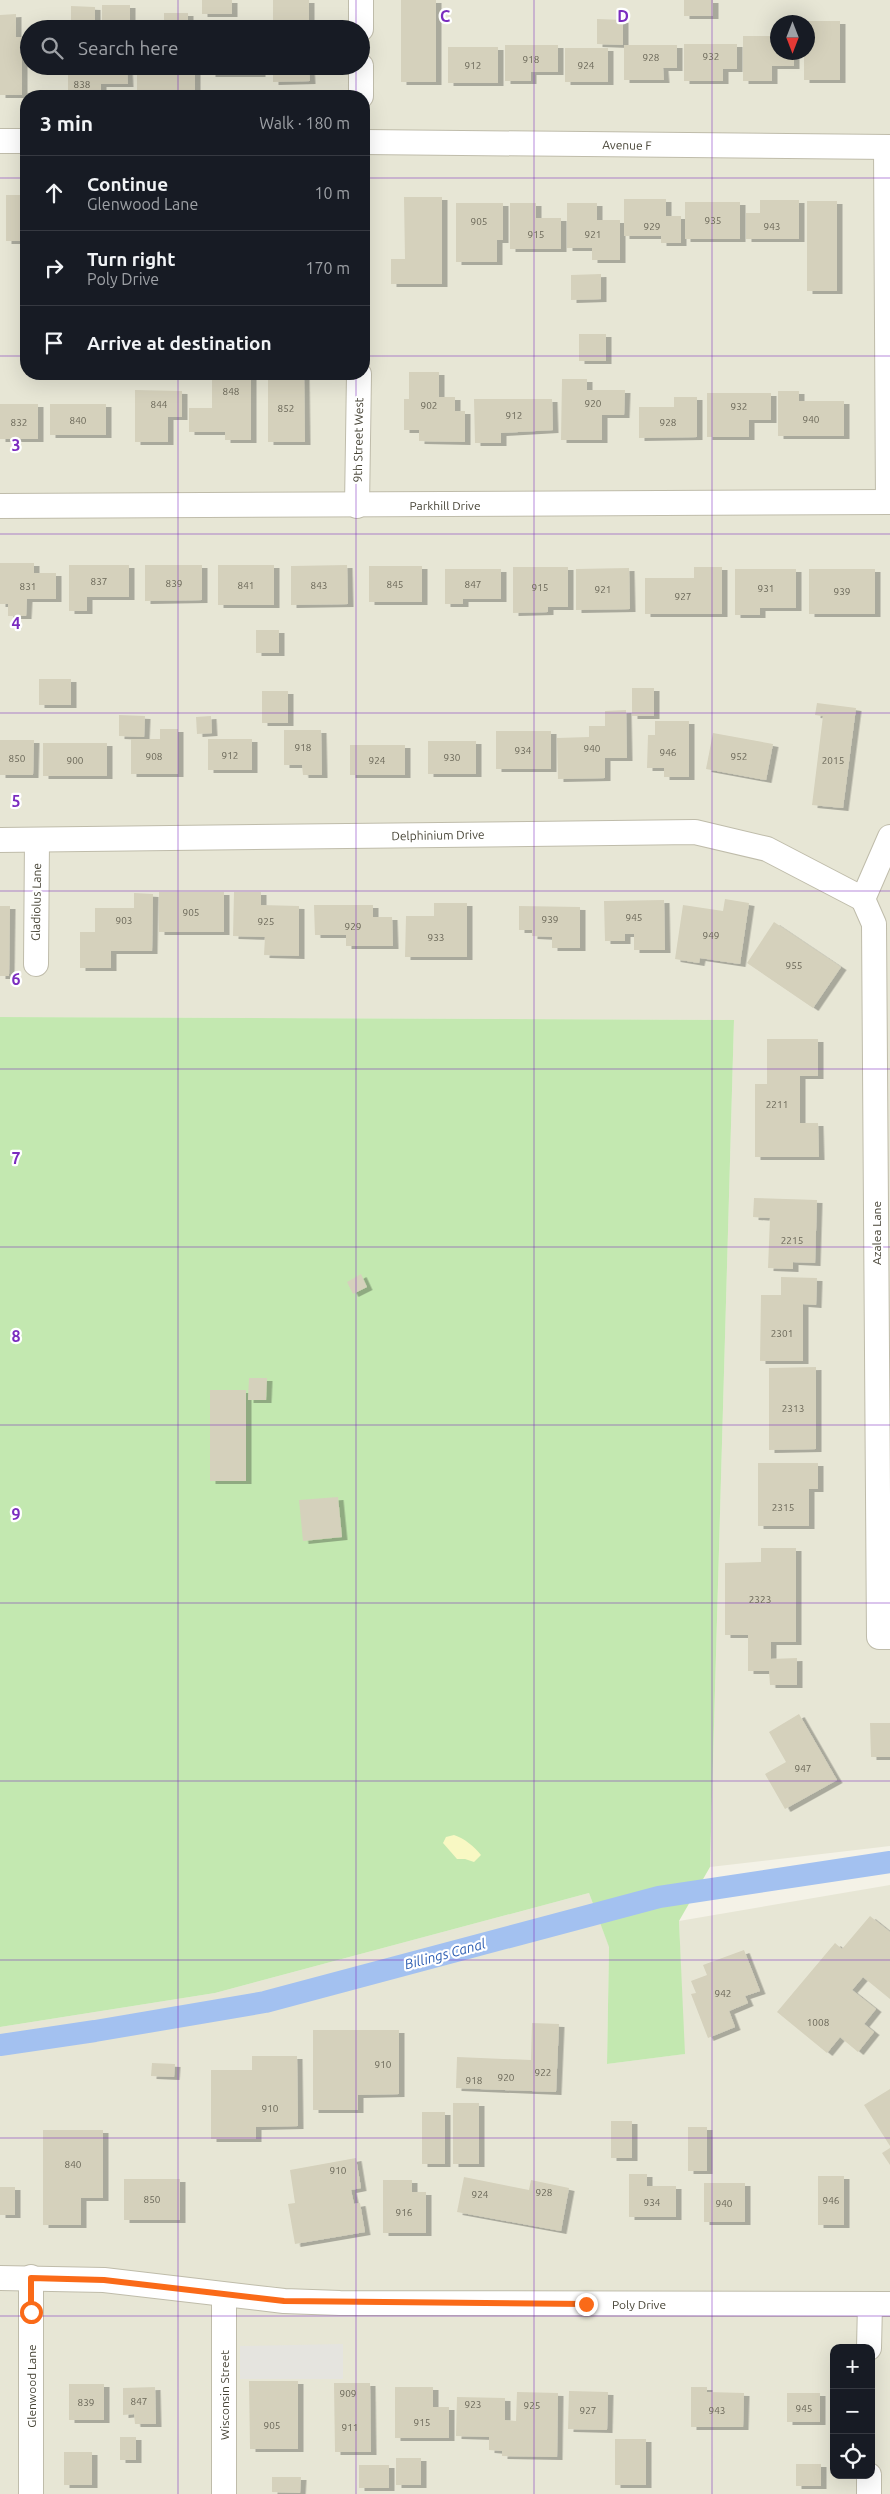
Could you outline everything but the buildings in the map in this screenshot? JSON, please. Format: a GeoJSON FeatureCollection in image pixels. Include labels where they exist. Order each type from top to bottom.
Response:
{"type":"FeatureCollection","features":[{"type":"Feature","properties":{"kind":"street"},"geometry":{"type":"LineString","coordinates":[[361,0],[361,20]]}},
{"type":"Feature","properties":{"kind":"street"},"geometry":{"type":"LineString","coordinates":[[360,90],[361,75]]}},
{"type":"Feature","properties":{"kind":"street"},"geometry":{"type":"LineString","coordinates":[[0,142],[20,142]]}},
{"type":"Feature","properties":{"kind":"street","name":"Avenue F"},"geometry":{"type":"LineString","coordinates":[[370,142],[888,147]]}},
{"type":"Feature","properties":{"kind":"street"},"geometry":{"type":"LineString","coordinates":[[888,147],[889,502]]}},
{"type":"Feature","properties":{"kind":"street","name":"9th Street West"},"geometry":{"type":"LineString","coordinates":[[357,506],[359,380]]}},
{"type":"Feature","properties":{"kind":"street","name":"Parkhill Drive"},"geometry":{"type":"LineString","coordinates":[[0,506],[357,506],[889,502]]}},
{"type":"Feature","properties":{"kind":"street","name":"Delphinium Drive"},"geometry":{"type":"LineString","coordinates":[[0,840],[695,832],[767,850],[863,899]]}},
{"type":"Feature","properties":{"kind":"street"},"geometry":{"type":"LineString","coordinates":[[863,899],[890,837]]}},
{"type":"Feature","properties":{"kind":"street","name":"Gladiolus Lane"},"geometry":{"type":"LineString","coordinates":[[36,964],[37,840]]}},
{"type":"Feature","properties":{"kind":"street","name":"Azalea Lane"},"geometry":{"type":"LineString","coordinates":[[863,899],[874,924],[884,1637]]}},
{"type":"Feature","properties":{"kind":"street","name":"Poly Drive"},"geometry":{"type":"LineString","coordinates":[[0,2278],[104,2280],[170,2286],[224,2295],[284,2301],[340,2303],[880,2304]]}},
{"type":"Feature","properties":{"kind":"street","name":"Glenwood Lane"},"geometry":{"type":"LineString","coordinates":[[31,2278],[31,2494]]}},
{"type":"Feature","properties":{"kind":"street","name":"Wisconsin Street"},"geometry":{"type":"LineString","coordinates":[[224,2295],[224,2494]]}},
{"type":"Feature","properties":{"kind":"street"},"geometry":{"type":"LineString","coordinates":[[870,2344],[880,2304]]}},
{"type":"Feature","properties":{"kind":"street"},"geometry":{"type":"LineString","coordinates":[[868,2494],[869,2479]]}},
{"type":"Feature","properties":{"kind":"shaded area"},"geometry":{"type":"Polygon","coordinates":[[[0,0],[890,0],[890,1846],[710,1867],[734,1020],[0,1017],[0,0]]]}},
{"type":"Feature","properties":{"kind":"shaded area"},"geometry":{"type":"Polygon","coordinates":[[[0,1017],[734,1020],[710,1867],[679,1921],[685,2054],[607,2064],[609,1947],[589,1893],[215,1993],[0,2027],[0,1017]]]}},
{"type":"Feature","properties":{"kind":"shaded area"},"geometry":{"type":"Polygon","coordinates":[[[890,1885],[890,2494],[0,2494],[0,2027],[215,1993],[589,1893],[609,1946],[607,2064],[684,2054],[679,1921],[890,1885]]]}},
{"type":"Feature","properties":{"kind":"shaded area"},"geometry":{"type":"Polygon","coordinates":[[[343,2344],[343,2379],[240,2379],[240,2346],[343,2344]]]}},
{"type":"Feature","properties":{"kind":"sand"},"geometry":{"type":"Polygon","coordinates":[[[454,1835],[469,1843],[481,1855],[474,1862],[457,1859],[443,1843],[446,1837],[454,1835]]]}},
{"type":"Feature","properties":{"kind":"waterway","name":"Billings Canal"},"geometry":{"type":"LineString","coordinates":[[0,2045],[265,2002],[659,1897],[890,1862]]}},
{"type":"Feature","properties":{"kind":"route"},"geometry":{"type":"LineString","coordinates":[[31,2312],[31,2278],[104,2280],[170,2286],[224,2295],[284,2301],[586,2304]]}}]}
